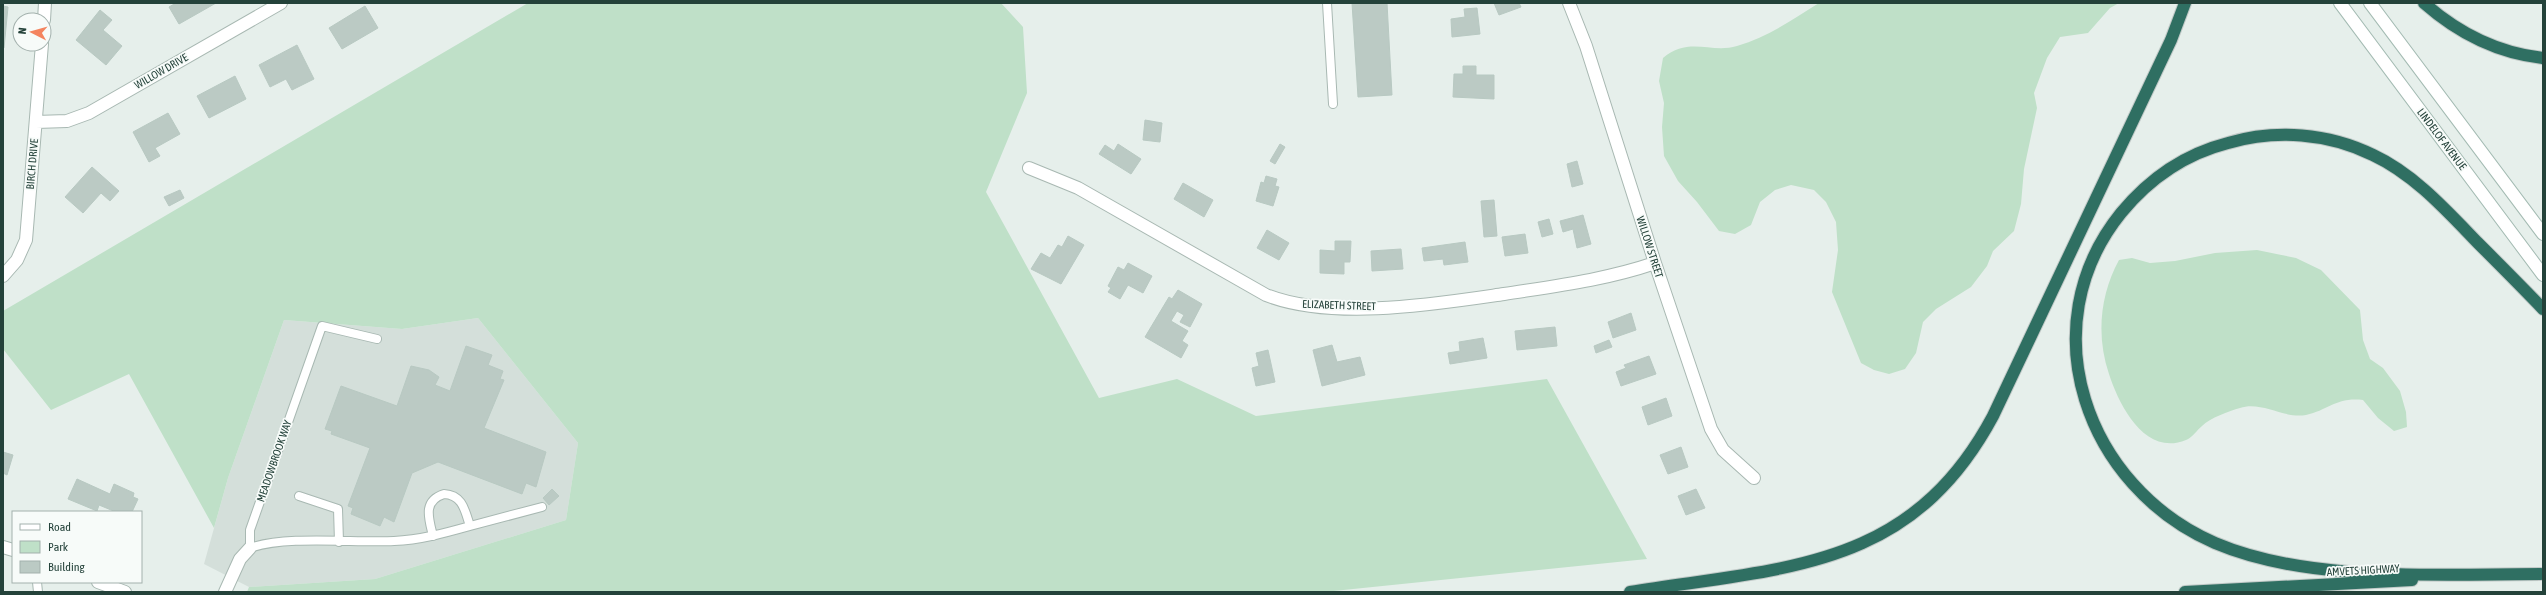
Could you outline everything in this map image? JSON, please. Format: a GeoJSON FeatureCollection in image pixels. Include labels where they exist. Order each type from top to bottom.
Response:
{"type":"FeatureCollection","features":[{"type":"Feature","properties":{"kind":"highway"},"geometry":{"type":"LineString","coordinates":[[1630,592],[1794,565],[1852,549],[1879,536],[1915,513],[1957,473],[1981,439],[1993,416],[2171,40],[2185,3]]}},
{"type":"Feature","properties":{"kind":"highway"},"geometry":{"type":"LineString","coordinates":[[2424,3],[2454,27],[2474,39],[2508,52],[2543,58]]}},
{"type":"Feature","properties":{"kind":"highway"},"geometry":{"type":"LineString","coordinates":[[2542,574],[2398,573],[2337,570],[2267,560],[2212,541],[2161,509],[2137,488],[2116,465],[2100,439],[2087,410],[2079,379],[2076,350],[2077,306],[2084,279],[2096,252],[2111,225],[2134,198],[2174,165],[2211,147],[2254,137],[2282,134],[2308,136],[2349,146],[2374,155],[2398,169],[2459,224],[2543,310]]}},
{"type":"Feature","properties":{"kind":"highway","name":"AMVETS HIGHWAY"},"geometry":{"type":"LineString","coordinates":[[2185,592],[2542,574]]}},
{"type":"Feature","properties":{"kind":"street","name":"WILLOW DRIVE"},"geometry":{"type":"LineString","coordinates":[[36,122],[67,121],[88,113],[281,3]]}},
{"type":"Feature","properties":{"kind":"street","name":"WILLOW STREET"},"geometry":{"type":"LineString","coordinates":[[1569,3],[1586,46],[1655,263],[1711,429],[1723,450],[1754,478]]}},
{"type":"Feature","properties":{"kind":"street","name":"LINDELOF AVENUE"},"geometry":{"type":"LineString","coordinates":[[2340,3],[2543,275]]}},
{"type":"Feature","properties":{"kind":"street"},"geometry":{"type":"LineString","coordinates":[[2370,3],[2543,234]]}},
{"type":"Feature","properties":{"kind":"street","name":"BIRCH DRIVE"},"geometry":{"type":"LineString","coordinates":[[3,276],[17,260],[26,240],[41,52]]}},
{"type":"Feature","properties":{"kind":"street","name":"ELIZABETH STREET"},"geometry":{"type":"LineString","coordinates":[[1029,168],[1078,188],[1266,295],[1295,303],[1373,307],[1448,302],[1601,279],[1655,263]]}},
{"type":"Feature","properties":{"kind":"street"},"geometry":{"type":"LineString","coordinates":[[225,592],[240,559],[250,548]]}},
{"type":"Feature","properties":{"kind":"street"},"geometry":{"type":"LineString","coordinates":[[101,583],[125,592]]}},
{"type":"Feature","properties":{"kind":"lane"},"geometry":{"type":"LineString","coordinates":[[1327,3],[1333,104]]}},
{"type":"Feature","properties":{"kind":"lane","name":"MEADOWBROOK WAY"},"geometry":{"type":"LineString","coordinates":[[250,548],[250,530],[322,326],[377,339]]}},
{"type":"Feature","properties":{"kind":"lane"},"geometry":{"type":"LineString","coordinates":[[433,536],[428,518],[429,505],[432,500],[444,494],[456,496],[461,500],[470,526]]}},
{"type":"Feature","properties":{"kind":"lane"},"geometry":{"type":"LineString","coordinates":[[299,496],[338,508],[339,542]]}},
{"type":"Feature","properties":{"kind":"lane"},"geometry":{"type":"LineString","coordinates":[[250,548],[285,542],[393,541],[433,536],[542,508]]}},
{"type":"Feature","properties":{"kind":"shaded area"},"geometry":{"type":"Polygon","coordinates":[[[478,318],[578,443],[566,520],[375,579],[249,587],[204,564],[228,478],[284,320],[402,329],[478,318]]]}},
{"type":"Feature","properties":{"kind":"green space"},"geometry":{"type":"Polygon","coordinates":[[[528,3],[1001,3],[1023,27],[1027,93],[986,192],[1099,398],[1177,379],[1256,416],[1547,379],[1647,559],[1324,592],[247,592],[249,587],[375,579],[566,520],[578,443],[478,318],[402,329],[284,320],[228,478],[214,528],[129,374],[51,410],[3,349],[3,311],[528,3]]]}},
{"type":"Feature","properties":{"kind":"green space"},"geometry":{"type":"Polygon","coordinates":[[[1819,3],[2119,3],[2110,8],[2088,33],[2060,37],[2047,58],[2034,93],[2037,108],[2024,169],[2021,204],[2014,231],[1993,251],[1987,266],[1971,287],[1936,309],[1923,322],[1916,353],[1905,369],[1889,374],[1874,370],[1861,363],[1832,292],[1838,250],[1836,222],[1826,202],[1814,190],[1791,185],[1775,190],[1760,202],[1751,225],[1735,234],[1719,231],[1697,202],[1678,181],[1664,156],[1662,127],[1664,103],[1659,81],[1663,58],[1673,51],[1682,48],[1727,48],[1737,46],[1780,28],[1819,3]]]}},
{"type":"Feature","properties":{"kind":"green space"},"geometry":{"type":"Polygon","coordinates":[[[2257,250],[2296,258],[2321,270],[2360,310],[2363,340],[2370,359],[2383,368],[2400,391],[2406,412],[2407,427],[2394,431],[2378,418],[2363,400],[2346,400],[2314,413],[2298,416],[2265,408],[2248,406],[2225,413],[2210,420],[2188,439],[2171,443],[2158,441],[2146,435],[2136,425],[2119,400],[2113,386],[2102,345],[2101,330],[2104,301],[2119,260],[2132,258],[2150,263],[2175,261],[2215,253],[2257,250]]]}},
{"type":"Feature","properties":{"kind":"building"},"geometry":{"type":"Polygon","coordinates":[[[176,3],[216,3],[179,24],[169,7],[176,3]]]}},
{"type":"Feature","properties":{"kind":"building"},"geometry":{"type":"Polygon","coordinates":[[[1352,3],[1387,3],[1392,95],[1358,97],[1352,3]]]}},
{"type":"Feature","properties":{"kind":"building"},"geometry":{"type":"Polygon","coordinates":[[[1494,3],[1519,3],[1521,7],[1499,15],[1494,3]]]}},
{"type":"Feature","properties":{"kind":"building"},"geometry":{"type":"Polygon","coordinates":[[[3,6],[8,7],[4,48],[3,48],[3,6]]]}},
{"type":"Feature","properties":{"kind":"building"},"geometry":{"type":"Polygon","coordinates":[[[365,6],[378,28],[342,49],[329,28],[365,6]]]}},
{"type":"Feature","properties":{"kind":"building"},"geometry":{"type":"Polygon","coordinates":[[[1477,8],[1480,34],[1452,37],[1451,19],[1465,17],[1464,9],[1477,8]]]}},
{"type":"Feature","properties":{"kind":"building"},"geometry":{"type":"Polygon","coordinates":[[[100,10],[112,20],[103,30],[122,46],[106,65],[76,40],[100,10]]]}},
{"type":"Feature","properties":{"kind":"building"},"geometry":{"type":"Polygon","coordinates":[[[297,45],[314,79],[292,90],[286,79],[270,87],[259,65],[297,45]]]}},
{"type":"Feature","properties":{"kind":"building"},"geometry":{"type":"Polygon","coordinates":[[[1463,66],[1476,66],[1476,75],[1494,75],[1494,99],[1453,97],[1454,74],[1463,74],[1463,66]]]}},
{"type":"Feature","properties":{"kind":"building"},"geometry":{"type":"Polygon","coordinates":[[[235,76],[246,99],[209,118],[197,96],[235,76]]]}},
{"type":"Feature","properties":{"kind":"building"},"geometry":{"type":"Polygon","coordinates":[[[168,113],[180,134],[155,148],[160,156],[149,162],[133,132],[168,113]]]}},
{"type":"Feature","properties":{"kind":"building"},"geometry":{"type":"Polygon","coordinates":[[[1145,120],[1162,123],[1160,142],[1143,140],[1145,120]]]}},
{"type":"Feature","properties":{"kind":"building"},"geometry":{"type":"Polygon","coordinates":[[[1118,144],[1141,159],[1131,174],[1099,154],[1105,145],[1114,151],[1118,144]]]}},
{"type":"Feature","properties":{"kind":"building"},"geometry":{"type":"Polygon","coordinates":[[[1280,144],[1285,147],[1275,164],[1270,161],[1280,144]]]}},
{"type":"Feature","properties":{"kind":"building"},"geometry":{"type":"Polygon","coordinates":[[[1577,161],[1583,184],[1572,187],[1567,164],[1577,161]]]}},
{"type":"Feature","properties":{"kind":"building"},"geometry":{"type":"Polygon","coordinates":[[[92,167],[119,191],[110,201],[101,193],[83,213],[65,197],[92,167]]]}},
{"type":"Feature","properties":{"kind":"building"},"geometry":{"type":"Polygon","coordinates":[[[1266,176],[1277,179],[1275,186],[1279,187],[1273,206],[1256,201],[1261,182],[1264,183],[1266,176]]]}},
{"type":"Feature","properties":{"kind":"building"},"geometry":{"type":"Polygon","coordinates":[[[1183,183],[1213,200],[1204,217],[1174,199],[1183,183]]]}},
{"type":"Feature","properties":{"kind":"building"},"geometry":{"type":"Polygon","coordinates":[[[180,190],[184,198],[169,206],[164,197],[180,190]]]}},
{"type":"Feature","properties":{"kind":"building"},"geometry":{"type":"Polygon","coordinates":[[[1494,200],[1497,236],[1484,237],[1481,201],[1494,200]]]}},
{"type":"Feature","properties":{"kind":"building"},"geometry":{"type":"Polygon","coordinates":[[[1583,215],[1591,244],[1577,248],[1573,229],[1563,232],[1560,221],[1583,215]]]}},
{"type":"Feature","properties":{"kind":"building"},"geometry":{"type":"Polygon","coordinates":[[[1549,219],[1553,234],[1542,237],[1538,222],[1549,219]]]}},
{"type":"Feature","properties":{"kind":"building"},"geometry":{"type":"Polygon","coordinates":[[[1267,230],[1289,243],[1279,260],[1257,248],[1267,230]]]}},
{"type":"Feature","properties":{"kind":"building"},"geometry":{"type":"Polygon","coordinates":[[[1525,234],[1528,253],[1505,256],[1502,237],[1525,234]]]}},
{"type":"Feature","properties":{"kind":"building"},"geometry":{"type":"Polygon","coordinates":[[[1068,236],[1084,245],[1061,284],[1031,269],[1041,253],[1050,258],[1058,245],[1062,247],[1068,236]]]}},
{"type":"Feature","properties":{"kind":"building"},"geometry":{"type":"Polygon","coordinates":[[[1335,241],[1351,241],[1350,262],[1344,262],[1344,274],[1320,273],[1320,250],[1335,251],[1335,241]]]}},
{"type":"Feature","properties":{"kind":"building"},"geometry":{"type":"Polygon","coordinates":[[[1465,242],[1468,262],[1444,265],[1443,259],[1424,261],[1422,248],[1465,242]]]}},
{"type":"Feature","properties":{"kind":"building"},"geometry":{"type":"Polygon","coordinates":[[[1401,249],[1403,269],[1372,271],[1371,251],[1401,249]]]}},
{"type":"Feature","properties":{"kind":"building"},"geometry":{"type":"Polygon","coordinates":[[[1128,263],[1152,276],[1143,293],[1128,285],[1120,299],[1108,292],[1111,288],[1108,286],[1118,267],[1124,270],[1128,263]]]}},
{"type":"Feature","properties":{"kind":"building"},"geometry":{"type":"Polygon","coordinates":[[[1178,290],[1202,304],[1190,327],[1180,322],[1184,315],[1177,311],[1171,321],[1188,331],[1182,341],[1188,345],[1181,358],[1145,337],[1169,297],[1172,299],[1178,290]]]}},
{"type":"Feature","properties":{"kind":"building"},"geometry":{"type":"Polygon","coordinates":[[[1631,313],[1636,330],[1613,338],[1608,322],[1631,313]]]}},
{"type":"Feature","properties":{"kind":"building"},"geometry":{"type":"Polygon","coordinates":[[[1555,327],[1557,346],[1517,350],[1515,331],[1555,327]]]}},
{"type":"Feature","properties":{"kind":"building"},"geometry":{"type":"Polygon","coordinates":[[[1483,338],[1487,358],[1450,364],[1448,353],[1460,351],[1459,342],[1483,338]]]}},
{"type":"Feature","properties":{"kind":"building"},"geometry":{"type":"Polygon","coordinates":[[[1609,340],[1612,347],[1596,353],[1594,346],[1609,340]]]}},
{"type":"Feature","properties":{"kind":"building"},"geometry":{"type":"Polygon","coordinates":[[[1332,345],[1337,362],[1360,357],[1365,375],[1322,386],[1313,350],[1332,345]]]}},
{"type":"Feature","properties":{"kind":"building"},"geometry":{"type":"Polygon","coordinates":[[[466,346],[492,355],[488,365],[503,371],[500,379],[504,380],[484,428],[546,452],[536,487],[526,483],[522,494],[438,462],[412,473],[394,522],[384,517],[380,526],[351,514],[353,508],[348,506],[370,448],[331,434],[332,431],[325,429],[341,386],[397,406],[411,366],[429,370],[439,377],[435,385],[450,391],[466,346]]]}},
{"type":"Feature","properties":{"kind":"building"},"geometry":{"type":"Polygon","coordinates":[[[1268,350],[1275,382],[1256,386],[1252,368],[1259,366],[1256,353],[1268,350]]]}},
{"type":"Feature","properties":{"kind":"building"},"geometry":{"type":"Polygon","coordinates":[[[1649,356],[1656,374],[1621,386],[1616,372],[1626,368],[1624,365],[1649,356]]]}},
{"type":"Feature","properties":{"kind":"building"},"geometry":{"type":"Polygon","coordinates":[[[1666,398],[1672,416],[1648,425],[1642,407],[1666,398]]]}},
{"type":"Feature","properties":{"kind":"building"},"geometry":{"type":"Polygon","coordinates":[[[1681,447],[1688,467],[1668,474],[1660,455],[1681,447]]]}},
{"type":"Feature","properties":{"kind":"building"},"geometry":{"type":"Polygon","coordinates":[[[3,452],[13,455],[7,475],[3,473],[3,452]]]}},
{"type":"Feature","properties":{"kind":"building"},"geometry":{"type":"Polygon","coordinates":[[[77,479],[110,494],[114,484],[134,493],[133,497],[138,499],[132,511],[114,511],[99,505],[97,511],[68,499],[77,479]]]}},
{"type":"Feature","properties":{"kind":"building"},"geometry":{"type":"Polygon","coordinates":[[[552,489],[559,496],[549,505],[543,498],[552,489]]]}},
{"type":"Feature","properties":{"kind":"building"},"geometry":{"type":"Polygon","coordinates":[[[1696,489],[1705,508],[1686,515],[1678,496],[1696,489]]]}}]}
